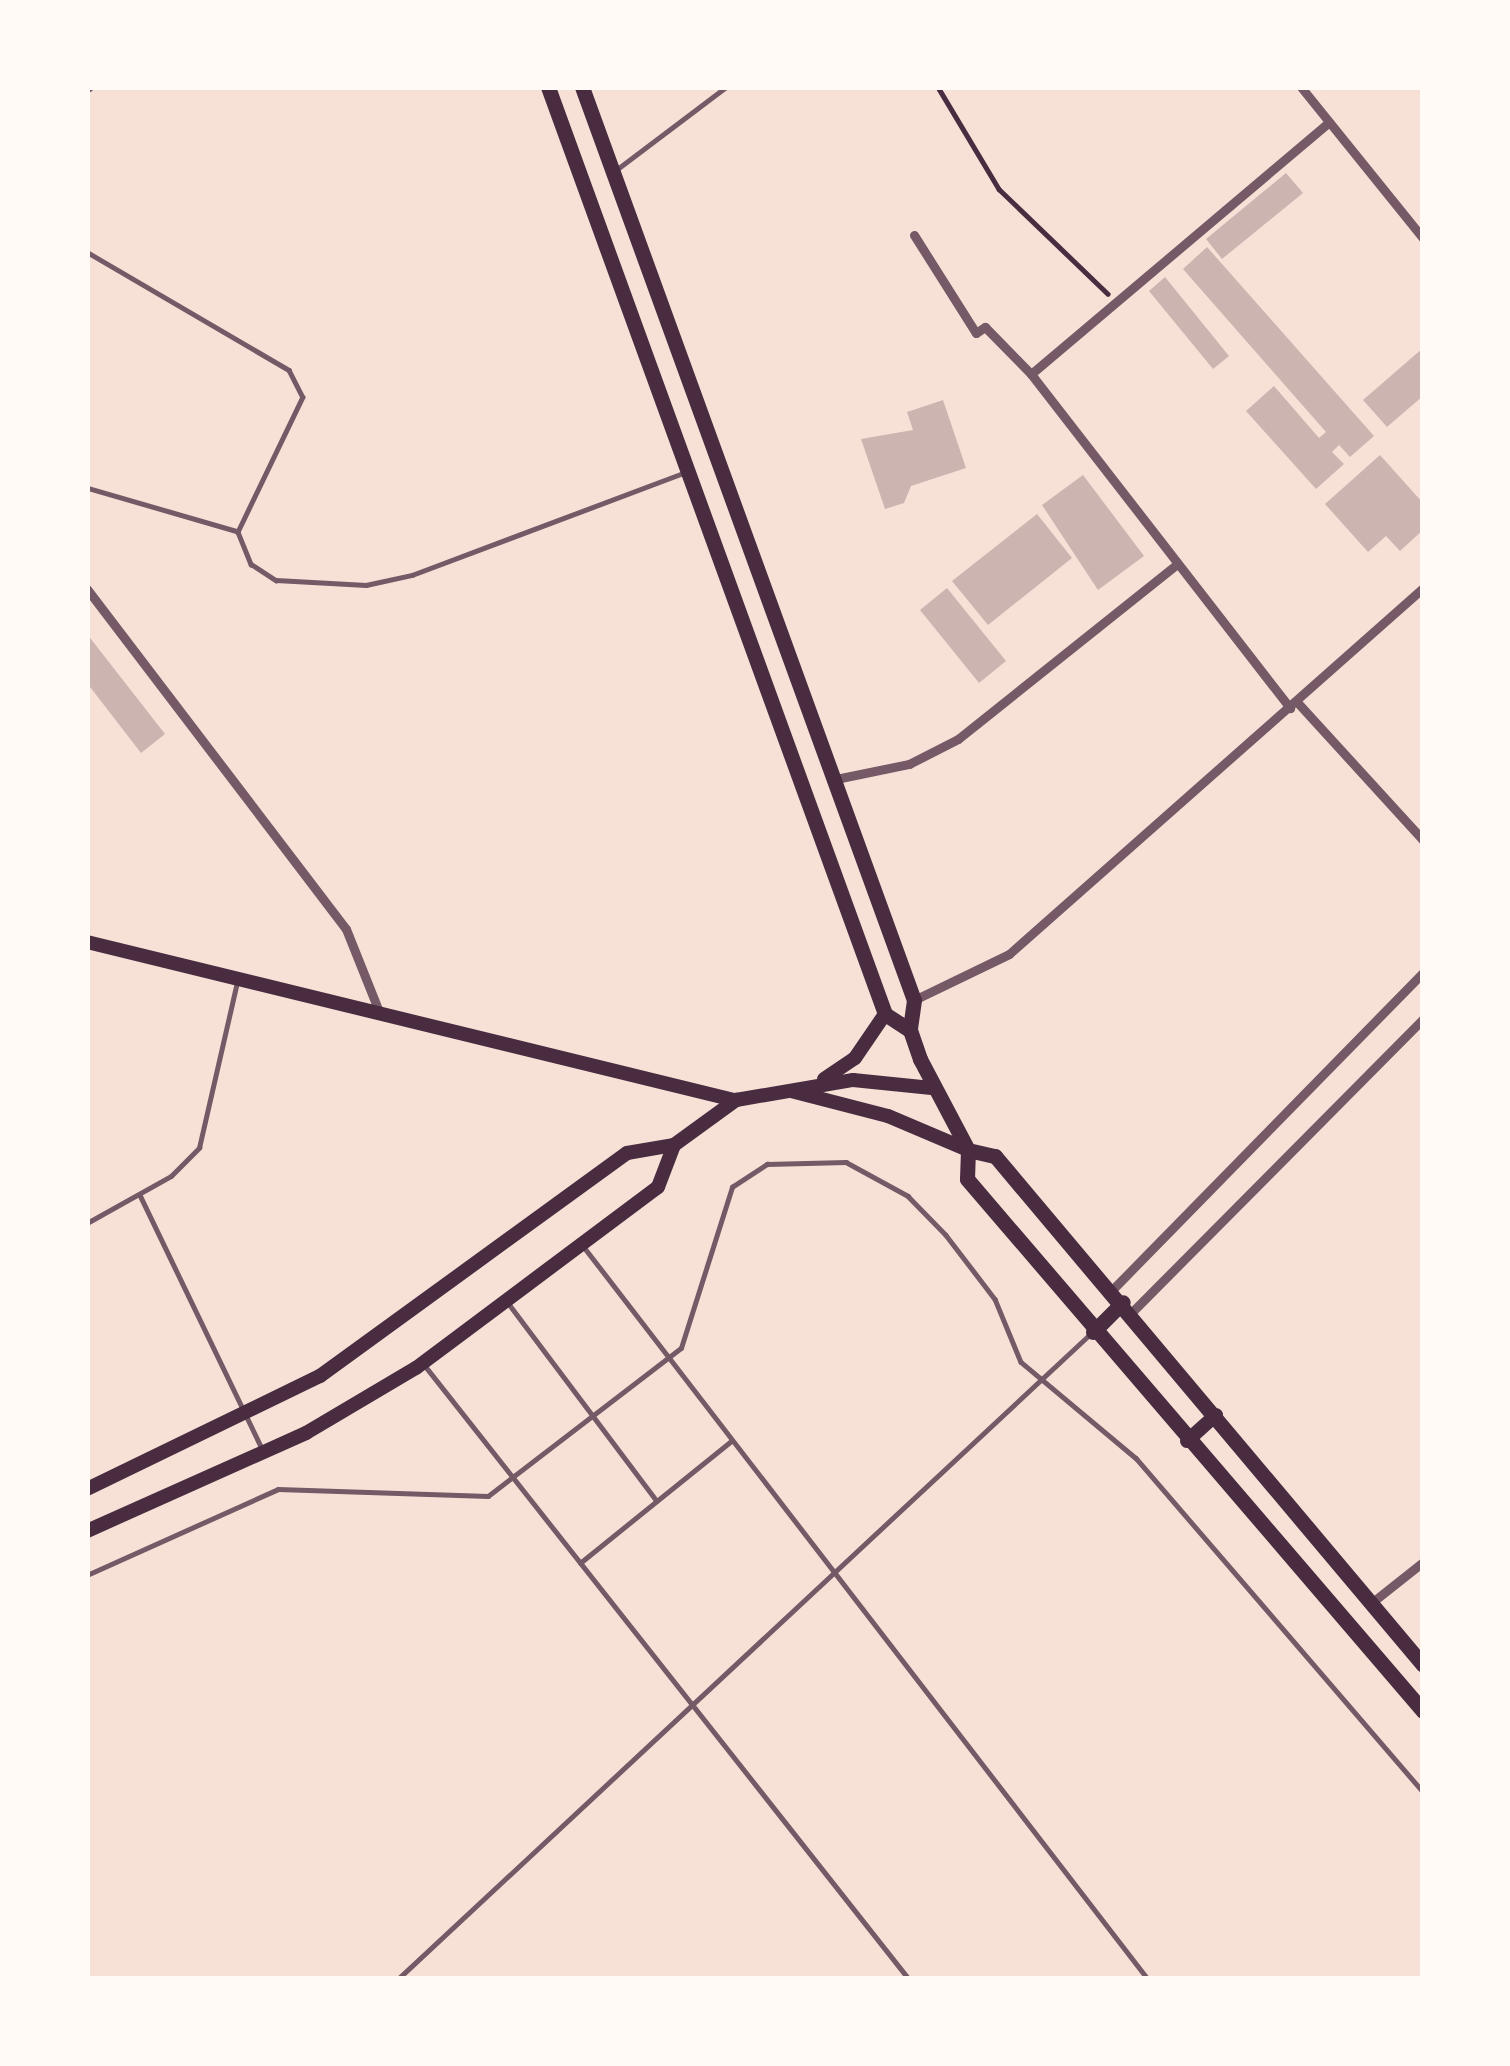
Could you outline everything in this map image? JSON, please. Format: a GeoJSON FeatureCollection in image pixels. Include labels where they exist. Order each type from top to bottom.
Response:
{"type":"FeatureCollection","features":[{"type":"Feature","properties":{"kind":"main road"},"geometry":{"type":"LineString","coordinates":[[548,87],[885,1014],[910,1030]]}},
{"type":"Feature","properties":{"kind":"main road"},"geometry":{"type":"LineString","coordinates":[[582,87],[914,1000],[910,1030],[932,1088],[968,1150],[968,1179],[1186,1441],[1423,1711]]}},
{"type":"Feature","properties":{"kind":"main road"},"geometry":{"type":"LineString","coordinates":[[87,942],[378,1009],[626,1080],[736,1100],[818,1083],[932,1088]]}},
{"type":"Feature","properties":{"kind":"main road"},"geometry":{"type":"LineString","coordinates":[[818,1083],[855,1058],[885,1014]]}},
{"type":"Feature","properties":{"kind":"main road"},"geometry":{"type":"LineString","coordinates":[[786,1089],[888,1116],[968,1150],[995,1156],[1423,1665]]}},
{"type":"Feature","properties":{"kind":"main road"},"geometry":{"type":"LineString","coordinates":[[87,1489],[370,1345],[627,1153],[674,1144],[736,1100]]}},
{"type":"Feature","properties":{"kind":"main road"},"geometry":{"type":"LineString","coordinates":[[87,1531],[263,1454],[422,1363],[658,1187],[674,1144]]}},
{"type":"Feature","properties":{"kind":"main road"},"geometry":{"type":"LineString","coordinates":[[1093,1332],[1122,1302]]}},
{"type":"Feature","properties":{"kind":"main road"},"geometry":{"type":"LineString","coordinates":[[1186,1441],[1216,1415]]}},
{"type":"Feature","properties":{"kind":"street"},"geometry":{"type":"LineString","coordinates":[[1300,87],[1423,238]]}},
{"type":"Feature","properties":{"kind":"street"},"geometry":{"type":"LineString","coordinates":[[1031,374],[1329,122]]}},
{"type":"Feature","properties":{"kind":"street"},"geometry":{"type":"LineString","coordinates":[[1412,224],[1423,215]]}},
{"type":"Feature","properties":{"kind":"street"},"geometry":{"type":"LineString","coordinates":[[914,235],[976,333],[985,327],[1031,374],[1178,565],[1294,705],[1423,840]]}},
{"type":"Feature","properties":{"kind":"street"},"geometry":{"type":"LineString","coordinates":[[831,780],[909,764],[958,739],[1178,565]]}},
{"type":"Feature","properties":{"kind":"street"},"geometry":{"type":"LineString","coordinates":[[914,1000],[1009,954],[1423,587]]}},
{"type":"Feature","properties":{"kind":"street"},"geometry":{"type":"LineString","coordinates":[[87,589],[346,929],[378,1009]]}},
{"type":"Feature","properties":{"kind":"street"},"geometry":{"type":"LineString","coordinates":[[1122,1302],[1423,972]]}},
{"type":"Feature","properties":{"kind":"street"},"geometry":{"type":"LineString","coordinates":[[1122,1302],[1423,1019]]}},
{"type":"Feature","properties":{"kind":"street"},"geometry":{"type":"LineString","coordinates":[[1370,1604],[1423,1562]]}},
{"type":"Feature","properties":{"kind":"lane"},"geometry":{"type":"LineString","coordinates":[[612,173],[726,87]]}},
{"type":"Feature","properties":{"kind":"lane"},"geometry":{"type":"LineString","coordinates":[[87,252],[299,378],[300,406],[238,532],[250,564],[276,580],[366,585],[412,575],[689,471]]}},
{"type":"Feature","properties":{"kind":"lane"},"geometry":{"type":"LineString","coordinates":[[87,488],[193,525],[238,532]]}},
{"type":"Feature","properties":{"kind":"lane"},"geometry":{"type":"LineString","coordinates":[[87,1223],[140,1196],[189,1161],[205,1136],[238,977]]}},
{"type":"Feature","properties":{"kind":"lane"},"geometry":{"type":"LineString","coordinates":[[87,1575],[278,1489],[348,1486],[471,1501],[513,1478],[667,1358],[692,1331],[712,1234],[732,1187],[766,1164],[814,1157],[858,1166],[908,1196],[982,1278],[1039,1382],[1136,1458],[1423,1792]]}},
{"type":"Feature","properties":{"kind":"lane"},"geometry":{"type":"LineString","coordinates":[[140,1196],[249,1409],[263,1454]]}},
{"type":"Feature","properties":{"kind":"lane"},"geometry":{"type":"LineString","coordinates":[[582,1244],[1148,1979]]}},
{"type":"Feature","properties":{"kind":"lane"},"geometry":{"type":"LineString","coordinates":[[506,1300],[657,1501]]}},
{"type":"Feature","properties":{"kind":"lane"},"geometry":{"type":"LineString","coordinates":[[398,1979],[1093,1332]]}},
{"type":"Feature","properties":{"kind":"lane"},"geometry":{"type":"LineString","coordinates":[[422,1363],[694,1701],[909,1979]]}},
{"type":"Feature","properties":{"kind":"lane"},"geometry":{"type":"LineString","coordinates":[[580,1563],[730,1442]]}},
{"type":"Feature","properties":{"kind":"path"},"geometry":{"type":"LineString","coordinates":[[938,87],[999,189],[1116,301]]}},
{"type":"Feature","properties":{"kind":"building"},"geometry":{"type":"Polygon","coordinates":[[[1286,173],[1303,193],[1222,259],[1206,239],[1286,173]]]}},
{"type":"Feature","properties":{"kind":"building"},"geometry":{"type":"Polygon","coordinates":[[[1207,247],[1374,436],[1350,457],[1339,445],[1332,452],[1344,464],[1316,489],[1246,411],[1274,386],[1319,438],[1326,432],[1183,269],[1207,247]]]}},
{"type":"Feature","properties":{"kind":"building"},"geometry":{"type":"Polygon","coordinates":[[[1165,277],[1229,356],[1213,369],[1149,291],[1165,277]]]}},
{"type":"Feature","properties":{"kind":"building"},"geometry":{"type":"Polygon","coordinates":[[[1423,348],[1423,396],[1387,427],[1363,400],[1423,348]]]}},
{"type":"Feature","properties":{"kind":"building"},"geometry":{"type":"Polygon","coordinates":[[[943,400],[966,468],[911,486],[904,503],[885,509],[861,439],[913,430],[907,412],[943,400]]]}},
{"type":"Feature","properties":{"kind":"building"},"geometry":{"type":"Polygon","coordinates":[[[1380,455],[1423,503],[1423,530],[1400,551],[1386,536],[1368,552],[1325,504],[1380,455]]]}},
{"type":"Feature","properties":{"kind":"building"},"geometry":{"type":"Polygon","coordinates":[[[1083,475],[1144,556],[1098,590],[1042,505],[1083,475]]]}},
{"type":"Feature","properties":{"kind":"building"},"geometry":{"type":"Polygon","coordinates":[[[1037,514],[1072,558],[988,625],[952,581],[1037,514]]]}},
{"type":"Feature","properties":{"kind":"building"},"geometry":{"type":"Polygon","coordinates":[[[947,588],[1006,661],[979,683],[920,610],[947,588]]]}},
{"type":"Feature","properties":{"kind":"building"},"geometry":{"type":"Polygon","coordinates":[[[87,634],[165,734],[141,753],[87,683],[87,634]]]}}]}
